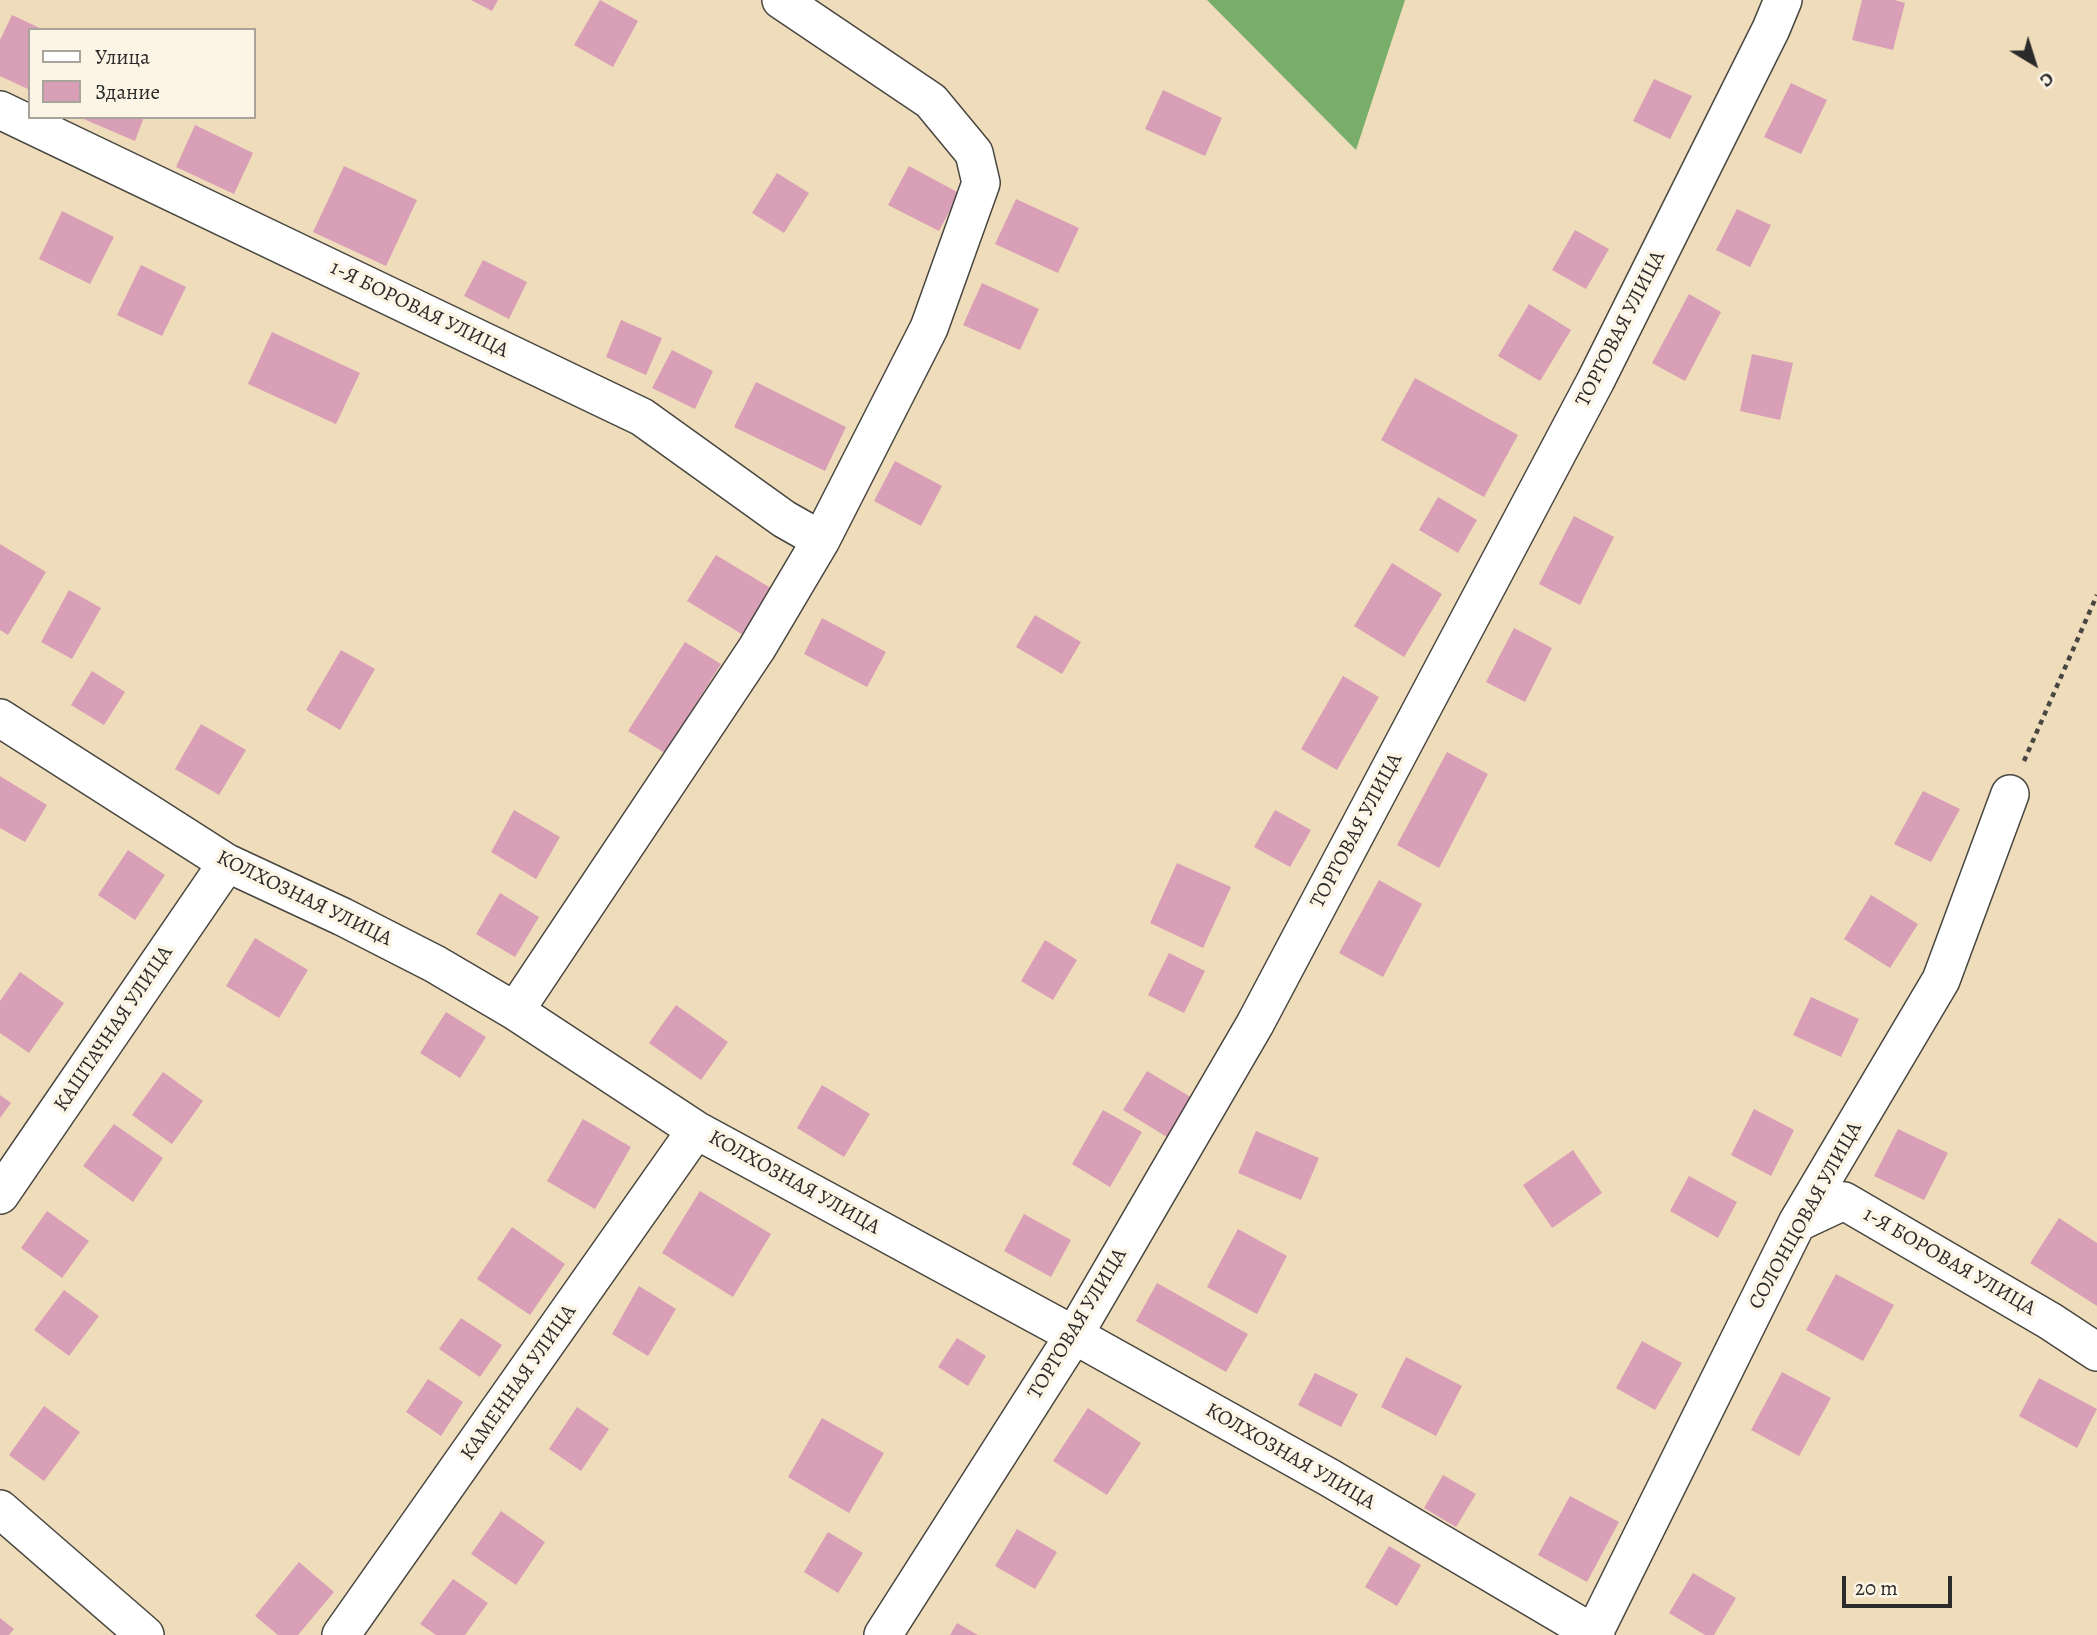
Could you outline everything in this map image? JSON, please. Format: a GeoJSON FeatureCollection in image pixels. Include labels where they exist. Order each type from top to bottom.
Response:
{"type":"FeatureCollection","features":[{"type":"Feature","properties":{"kind":"street"},"geometry":{"type":"LineString","coordinates":[[515,1011],[757,648],[821,540],[929,328],[981,183],[974,153],[931,101],[781,0]]}},
{"type":"Feature","properties":{"kind":"street","name":"ТОРГОВАЯ УЛИЦА"},"geometry":{"type":"LineString","coordinates":[[883,1635],[1074,1335],[1268,1000],[1596,380],[1783,0]]}},
{"type":"Feature","properties":{"kind":"street","name":"1-Я БОРОВАЯ УЛИЦА"},"geometry":{"type":"LineString","coordinates":[[0,110],[642,417],[784,519],[821,540]]}},
{"type":"Feature","properties":{"kind":"street","name":"КОЛХОЗНАЯ УЛИЦА"},"geometry":{"type":"LineString","coordinates":[[0,718],[227,863],[435,964],[515,1011],[696,1130],[1074,1335],[1330,1478],[1595,1635]]}},
{"type":"Feature","properties":{"kind":"street","name":"СОЛОНЦОВАЯ УЛИЦА"},"geometry":{"type":"LineString","coordinates":[[1595,1635],[1797,1223],[1941,980],[2010,794]]}},
{"type":"Feature","properties":{"kind":"street","name":"КАШТАЧНАЯ УЛИЦА"},"geometry":{"type":"LineString","coordinates":[[0,1195],[227,863]]}},
{"type":"Feature","properties":{"kind":"street","name":"КАМЕННАЯ УЛИЦА"},"geometry":{"type":"LineString","coordinates":[[341,1635],[696,1130]]}},
{"type":"Feature","properties":{"kind":"street","name":"1-Я БОРОВАЯ УЛИЦА"},"geometry":{"type":"LineString","coordinates":[[1797,1223],[1844,1201],[2050,1321],[2097,1352]]}},
{"type":"Feature","properties":{"kind":"street"},"geometry":{"type":"LineString","coordinates":[[0,1509],[145,1635]]}},
{"type":"Feature","properties":{"kind":"path"},"geometry":{"type":"LineString","coordinates":[[2010,794],[2097,595]]}},
{"type":"Feature","properties":{"kind":"green space"},"geometry":{"type":"Polygon","coordinates":[[[1207,0],[1405,0],[1356,150],[1207,0]]]}},
{"type":"Feature","properties":{"kind":"building"},"geometry":{"type":"Polygon","coordinates":[[[471,0],[498,0],[492,11],[471,0]]]}},
{"type":"Feature","properties":{"kind":"building"},"geometry":{"type":"Polygon","coordinates":[[[600,0],[638,21],[613,67],[574,45],[600,0]]]}},
{"type":"Feature","properties":{"kind":"building"},"geometry":{"type":"Polygon","coordinates":[[[1862,0],[1895,0],[1905,3],[1893,50],[1852,40],[1862,0]]]}},
{"type":"Feature","properties":{"kind":"building"},"geometry":{"type":"Polygon","coordinates":[[[12,15],[40,28],[28,28],[28,89],[0,76],[0,40],[12,15]]]}},
{"type":"Feature","properties":{"kind":"building"},"geometry":{"type":"Polygon","coordinates":[[[1654,79],[1692,96],[1670,139],[1633,121],[1654,79]]]}},
{"type":"Feature","properties":{"kind":"building"},"geometry":{"type":"Polygon","coordinates":[[[1791,83],[1827,100],[1801,154],[1764,137],[1791,83]]]}},
{"type":"Feature","properties":{"kind":"building"},"geometry":{"type":"Polygon","coordinates":[[[1163,90],[1222,118],[1205,156],[1145,129],[1163,90]]]}},
{"type":"Feature","properties":{"kind":"building"},"geometry":{"type":"Polygon","coordinates":[[[84,119],[143,119],[135,141],[84,119]]]}},
{"type":"Feature","properties":{"kind":"building"},"geometry":{"type":"Polygon","coordinates":[[[195,125],[253,153],[234,194],[176,167],[195,125]]]}},
{"type":"Feature","properties":{"kind":"building"},"geometry":{"type":"Polygon","coordinates":[[[344,166],[417,200],[386,266],[313,232],[344,166]]]}},
{"type":"Feature","properties":{"kind":"building"},"geometry":{"type":"Polygon","coordinates":[[[909,166],[959,193],[939,231],[888,205],[909,166]]]}},
{"type":"Feature","properties":{"kind":"building"},"geometry":{"type":"Polygon","coordinates":[[[777,173],[809,193],[784,233],[752,213],[777,173]]]}},
{"type":"Feature","properties":{"kind":"building"},"geometry":{"type":"Polygon","coordinates":[[[1016,199],[1079,228],[1058,273],[995,244],[1016,199]]]}},
{"type":"Feature","properties":{"kind":"building"},"geometry":{"type":"Polygon","coordinates":[[[1737,209],[1771,225],[1750,267],[1716,250],[1737,209]]]}},
{"type":"Feature","properties":{"kind":"building"},"geometry":{"type":"Polygon","coordinates":[[[62,211],[114,237],[90,284],[39,259],[62,211]]]}},
{"type":"Feature","properties":{"kind":"building"},"geometry":{"type":"Polygon","coordinates":[[[1575,230],[1609,249],[1586,289],[1552,270],[1575,230]]]}},
{"type":"Feature","properties":{"kind":"building"},"geometry":{"type":"Polygon","coordinates":[[[483,260],[527,282],[509,319],[464,296],[483,260]]]}},
{"type":"Feature","properties":{"kind":"building"},"geometry":{"type":"Polygon","coordinates":[[[141,265],[186,287],[162,336],[117,315],[141,265]]]}},
{"type":"Feature","properties":{"kind":"building"},"geometry":{"type":"Polygon","coordinates":[[[982,283],[1039,309],[1020,350],[963,325],[982,283]]]}},
{"type":"Feature","properties":{"kind":"building"},"geometry":{"type":"Polygon","coordinates":[[[1689,294],[1721,312],[1685,381],[1652,363],[1689,294]]]}},
{"type":"Feature","properties":{"kind":"building"},"geometry":{"type":"Polygon","coordinates":[[[1529,304],[1571,330],[1540,381],[1498,356],[1529,304]]]}},
{"type":"Feature","properties":{"kind":"building"},"geometry":{"type":"Polygon","coordinates":[[[621,320],[662,338],[646,375],[606,357],[621,320]]]}},
{"type":"Feature","properties":{"kind":"building"},"geometry":{"type":"Polygon","coordinates":[[[272,332],[360,373],[336,424],[248,384],[272,332]]]}},
{"type":"Feature","properties":{"kind":"building"},"geometry":{"type":"Polygon","coordinates":[[[672,350],[713,371],[695,409],[652,388],[672,350]]]}},
{"type":"Feature","properties":{"kind":"building"},"geometry":{"type":"Polygon","coordinates":[[[1752,354],[1793,363],[1780,420],[1740,411],[1752,354]]]}},
{"type":"Feature","properties":{"kind":"building"},"geometry":{"type":"Polygon","coordinates":[[[1415,378],[1518,435],[1484,497],[1381,440],[1415,378]]]}},
{"type":"Feature","properties":{"kind":"building"},"geometry":{"type":"Polygon","coordinates":[[[756,382],[846,427],[825,471],[734,427],[756,382]]]}},
{"type":"Feature","properties":{"kind":"building"},"geometry":{"type":"Polygon","coordinates":[[[895,461],[942,486],[921,526],[874,501],[895,461]]]}},
{"type":"Feature","properties":{"kind":"building"},"geometry":{"type":"Polygon","coordinates":[[[1438,497],[1477,520],[1458,553],[1419,530],[1438,497]]]}},
{"type":"Feature","properties":{"kind":"building"},"geometry":{"type":"Polygon","coordinates":[[[1574,516],[1614,537],[1580,605],[1539,584],[1574,516]]]}},
{"type":"Feature","properties":{"kind":"building"},"geometry":{"type":"Polygon","coordinates":[[[0,544],[46,572],[8,635],[0,630],[0,544]]]}},
{"type":"Feature","properties":{"kind":"building"},"geometry":{"type":"Polygon","coordinates":[[[716,555],[774,590],[745,636],[687,601],[716,555]]]}},
{"type":"Feature","properties":{"kind":"building"},"geometry":{"type":"Polygon","coordinates":[[[1392,563],[1442,594],[1404,657],[1354,626],[1392,563]]]}},
{"type":"Feature","properties":{"kind":"building"},"geometry":{"type":"Polygon","coordinates":[[[69,590],[101,608],[72,659],[41,642],[69,590]]]}},
{"type":"Feature","properties":{"kind":"building"},"geometry":{"type":"Polygon","coordinates":[[[1035,615],[1081,642],[1062,674],[1016,647],[1035,615]]]}},
{"type":"Feature","properties":{"kind":"building"},"geometry":{"type":"Polygon","coordinates":[[[822,618],[886,652],[867,687],[804,654],[822,618]]]}},
{"type":"Feature","properties":{"kind":"building"},"geometry":{"type":"Polygon","coordinates":[[[1514,628],[1552,648],[1525,702],[1486,682],[1514,628]]]}},
{"type":"Feature","properties":{"kind":"building"},"geometry":{"type":"Polygon","coordinates":[[[685,642],[721,664],[665,753],[628,731],[685,642]]]}},
{"type":"Feature","properties":{"kind":"building"},"geometry":{"type":"Polygon","coordinates":[[[341,650],[375,669],[340,730],[306,710],[341,650]]]}},
{"type":"Feature","properties":{"kind":"building"},"geometry":{"type":"Polygon","coordinates":[[[92,671],[125,692],[104,725],[71,705],[92,671]]]}},
{"type":"Feature","properties":{"kind":"building"},"geometry":{"type":"Polygon","coordinates":[[[1343,676],[1379,697],[1337,770],[1301,749],[1343,676]]]}},
{"type":"Feature","properties":{"kind":"building"},"geometry":{"type":"Polygon","coordinates":[[[201,724],[246,750],[219,795],[175,769],[201,724]]]}},
{"type":"Feature","properties":{"kind":"building"},"geometry":{"type":"Polygon","coordinates":[[[1447,752],[1488,774],[1439,868],[1397,845],[1447,752]]]}},
{"type":"Feature","properties":{"kind":"building"},"geometry":{"type":"Polygon","coordinates":[[[0,776],[47,805],[25,842],[0,828],[0,776]]]}},
{"type":"Feature","properties":{"kind":"building"},"geometry":{"type":"Polygon","coordinates":[[[1923,791],[1960,809],[1931,862],[1894,844],[1923,791]]]}},
{"type":"Feature","properties":{"kind":"building"},"geometry":{"type":"Polygon","coordinates":[[[514,810],[560,837],[536,879],[491,852],[514,810]]]}},
{"type":"Feature","properties":{"kind":"building"},"geometry":{"type":"Polygon","coordinates":[[[1275,810],[1311,830],[1290,867],[1254,847],[1275,810]]]}},
{"type":"Feature","properties":{"kind":"building"},"geometry":{"type":"Polygon","coordinates":[[[128,850],[165,875],[135,920],[98,895],[128,850]]]}},
{"type":"Feature","properties":{"kind":"building"},"geometry":{"type":"Polygon","coordinates":[[[1177,863],[1231,887],[1203,948],[1150,923],[1177,863]]]}},
{"type":"Feature","properties":{"kind":"building"},"geometry":{"type":"Polygon","coordinates":[[[1379,880],[1422,904],[1383,977],[1339,953],[1379,880]]]}},
{"type":"Feature","properties":{"kind":"building"},"geometry":{"type":"Polygon","coordinates":[[[500,893],[539,917],[515,957],[476,934],[500,893]]]}},
{"type":"Feature","properties":{"kind":"building"},"geometry":{"type":"Polygon","coordinates":[[[1871,895],[1918,924],[1890,968],[1844,939],[1871,895]]]}},
{"type":"Feature","properties":{"kind":"building"},"geometry":{"type":"Polygon","coordinates":[[[255,938],[308,970],[279,1018],[226,986],[255,938]]]}},
{"type":"Feature","properties":{"kind":"building"},"geometry":{"type":"Polygon","coordinates":[[[1045,940],[1077,960],[1053,1000],[1021,981],[1045,940]]]}},
{"type":"Feature","properties":{"kind":"building"},"geometry":{"type":"Polygon","coordinates":[[[1169,953],[1205,971],[1184,1013],[1148,995],[1169,953]]]}},
{"type":"Feature","properties":{"kind":"building"},"geometry":{"type":"Polygon","coordinates":[[[20,972],[64,1003],[29,1053],[0,1033],[0,1001],[20,972]]]}},
{"type":"Feature","properties":{"kind":"building"},"geometry":{"type":"Polygon","coordinates":[[[1811,997],[1859,1019],[1841,1057],[1793,1035],[1811,997]]]}},
{"type":"Feature","properties":{"kind":"building"},"geometry":{"type":"Polygon","coordinates":[[[676,1005],[728,1042],[701,1080],[649,1043],[676,1005]]]}},
{"type":"Feature","properties":{"kind":"building"},"geometry":{"type":"Polygon","coordinates":[[[446,1012],[486,1037],[460,1078],[420,1053],[446,1012]]]}},
{"type":"Feature","properties":{"kind":"building"},"geometry":{"type":"Polygon","coordinates":[[[1147,1071],[1194,1099],[1170,1139],[1123,1110],[1147,1071]]]}},
{"type":"Feature","properties":{"kind":"building"},"geometry":{"type":"Polygon","coordinates":[[[163,1072],[203,1101],[172,1144],[132,1115],[163,1072]]]}},
{"type":"Feature","properties":{"kind":"building"},"geometry":{"type":"Polygon","coordinates":[[[822,1085],[870,1114],[844,1157],[797,1128],[822,1085]]]}},
{"type":"Feature","properties":{"kind":"building"},"geometry":{"type":"Polygon","coordinates":[[[0,1095],[11,1103],[0,1118],[0,1095]]]}},
{"type":"Feature","properties":{"kind":"building"},"geometry":{"type":"Polygon","coordinates":[[[1754,1109],[1794,1130],[1771,1176],[1731,1155],[1754,1109]]]}},
{"type":"Feature","properties":{"kind":"building"},"geometry":{"type":"Polygon","coordinates":[[[1103,1110],[1142,1132],[1110,1187],[1072,1164],[1103,1110]]]}},
{"type":"Feature","properties":{"kind":"building"},"geometry":{"type":"Polygon","coordinates":[[[583,1119],[631,1147],[595,1209],[547,1181],[583,1119]]]}},
{"type":"Feature","properties":{"kind":"building"},"geometry":{"type":"Polygon","coordinates":[[[114,1124],[163,1158],[133,1202],[83,1166],[114,1124]]]}},
{"type":"Feature","properties":{"kind":"building"},"geometry":{"type":"Polygon","coordinates":[[[1898,1129],[1948,1153],[1924,1200],[1874,1176],[1898,1129]]]}},
{"type":"Feature","properties":{"kind":"building"},"geometry":{"type":"Polygon","coordinates":[[[1256,1131],[1319,1158],[1301,1200],[1238,1173],[1256,1131]]]}},
{"type":"Feature","properties":{"kind":"building"},"geometry":{"type":"Polygon","coordinates":[[[1573,1150],[1602,1193],[1552,1228],[1523,1185],[1573,1150]]]}},
{"type":"Feature","properties":{"kind":"building"},"geometry":{"type":"Polygon","coordinates":[[[1689,1176],[1737,1202],[1718,1238],[1670,1211],[1689,1176]]]}},
{"type":"Feature","properties":{"kind":"building"},"geometry":{"type":"Polygon","coordinates":[[[700,1191],[771,1234],[733,1297],[662,1253],[700,1191]]]}},
{"type":"Feature","properties":{"kind":"building"},"geometry":{"type":"Polygon","coordinates":[[[47,1211],[89,1241],[62,1278],[21,1248],[47,1211]]]}},
{"type":"Feature","properties":{"kind":"building"},"geometry":{"type":"Polygon","coordinates":[[[1024,1214],[1071,1240],[1051,1277],[1004,1251],[1024,1214]]]}},
{"type":"Feature","properties":{"kind":"building"},"geometry":{"type":"Polygon","coordinates":[[[2059,1218],[2097,1243],[2097,1306],[2030,1263],[2059,1218]]]}},
{"type":"Feature","properties":{"kind":"building"},"geometry":{"type":"Polygon","coordinates":[[[512,1227],[565,1264],[530,1315],[477,1279],[512,1227]]]}},
{"type":"Feature","properties":{"kind":"building"},"geometry":{"type":"Polygon","coordinates":[[[1238,1229],[1287,1256],[1257,1314],[1207,1287],[1238,1229]]]}},
{"type":"Feature","properties":{"kind":"building"},"geometry":{"type":"Polygon","coordinates":[[[1836,1274],[1894,1305],[1863,1361],[1806,1330],[1836,1274]]]}},
{"type":"Feature","properties":{"kind":"building"},"geometry":{"type":"Polygon","coordinates":[[[1157,1283],[1248,1334],[1226,1372],[1136,1321],[1157,1283]]]}},
{"type":"Feature","properties":{"kind":"building"},"geometry":{"type":"Polygon","coordinates":[[[639,1286],[676,1309],[648,1356],[612,1334],[639,1286]]]}},
{"type":"Feature","properties":{"kind":"building"},"geometry":{"type":"Polygon","coordinates":[[[64,1290],[99,1316],[69,1356],[34,1330],[64,1290]]]}},
{"type":"Feature","properties":{"kind":"building"},"geometry":{"type":"Polygon","coordinates":[[[461,1318],[502,1345],[480,1377],[439,1349],[461,1318]]]}},
{"type":"Feature","properties":{"kind":"building"},"geometry":{"type":"Polygon","coordinates":[[[957,1338],[986,1356],[968,1386],[938,1367],[957,1338]]]}},
{"type":"Feature","properties":{"kind":"building"},"geometry":{"type":"Polygon","coordinates":[[[1642,1341],[1682,1363],[1655,1410],[1616,1388],[1642,1341]]]}},
{"type":"Feature","properties":{"kind":"building"},"geometry":{"type":"Polygon","coordinates":[[[1406,1357],[1462,1386],[1436,1436],[1381,1407],[1406,1357]]]}},
{"type":"Feature","properties":{"kind":"building"},"geometry":{"type":"Polygon","coordinates":[[[1782,1372],[1831,1398],[1799,1456],[1751,1430],[1782,1372]]]}},
{"type":"Feature","properties":{"kind":"building"},"geometry":{"type":"Polygon","coordinates":[[[1315,1373],[1358,1394],[1341,1427],[1298,1405],[1315,1373]]]}},
{"type":"Feature","properties":{"kind":"building"},"geometry":{"type":"Polygon","coordinates":[[[2039,1378],[2097,1409],[2077,1448],[2019,1416],[2039,1378]]]}},
{"type":"Feature","properties":{"kind":"building"},"geometry":{"type":"Polygon","coordinates":[[[428,1379],[463,1402],[441,1436],[406,1412],[428,1379]]]}},
{"type":"Feature","properties":{"kind":"building"},"geometry":{"type":"Polygon","coordinates":[[[44,1406],[80,1432],[44,1481],[9,1455],[44,1406]]]}},
{"type":"Feature","properties":{"kind":"building"},"geometry":{"type":"Polygon","coordinates":[[[577,1407],[609,1429],[581,1471],[549,1449],[577,1407]]]}},
{"type":"Feature","properties":{"kind":"building"},"geometry":{"type":"Polygon","coordinates":[[[1088,1408],[1141,1443],[1107,1495],[1053,1461],[1088,1408]]]}},
{"type":"Feature","properties":{"kind":"building"},"geometry":{"type":"Polygon","coordinates":[[[822,1418],[884,1453],[849,1513],[788,1477],[822,1418]]]}},
{"type":"Feature","properties":{"kind":"building"},"geometry":{"type":"Polygon","coordinates":[[[1443,1475],[1476,1494],[1456,1527],[1424,1508],[1443,1475]]]}},
{"type":"Feature","properties":{"kind":"building"},"geometry":{"type":"Polygon","coordinates":[[[1570,1496],[1619,1522],[1587,1582],[1538,1555],[1570,1496]]]}},
{"type":"Feature","properties":{"kind":"building"},"geometry":{"type":"Polygon","coordinates":[[[501,1511],[545,1542],[516,1585],[471,1554],[501,1511]]]}},
{"type":"Feature","properties":{"kind":"building"},"geometry":{"type":"Polygon","coordinates":[[[1017,1529],[1057,1552],[1035,1589],[995,1566],[1017,1529]]]}},
{"type":"Feature","properties":{"kind":"building"},"geometry":{"type":"Polygon","coordinates":[[[828,1532],[863,1553],[838,1593],[804,1572],[828,1532]]]}},
{"type":"Feature","properties":{"kind":"building"},"geometry":{"type":"Polygon","coordinates":[[[1389,1546],[1421,1565],[1397,1606],[1365,1587],[1389,1546]]]}},
{"type":"Feature","properties":{"kind":"building"},"geometry":{"type":"Polygon","coordinates":[[[299,1562],[334,1592],[298,1635],[278,1635],[255,1616],[299,1562]]]}},
{"type":"Feature","properties":{"kind":"building"},"geometry":{"type":"Polygon","coordinates":[[[1693,1573],[1736,1598],[1714,1635],[1705,1635],[1669,1613],[1693,1573]]]}},
{"type":"Feature","properties":{"kind":"building"},"geometry":{"type":"Polygon","coordinates":[[[453,1579],[488,1603],[465,1635],[436,1635],[420,1624],[453,1579]]]}},
{"type":"Feature","properties":{"kind":"building"},"geometry":{"type":"Polygon","coordinates":[[[0,1618],[14,1629],[9,1635],[0,1635],[0,1618]]]}},
{"type":"Feature","properties":{"kind":"building"},"geometry":{"type":"Polygon","coordinates":[[[957,1623],[978,1635],[950,1635],[957,1623]]]}}]}
